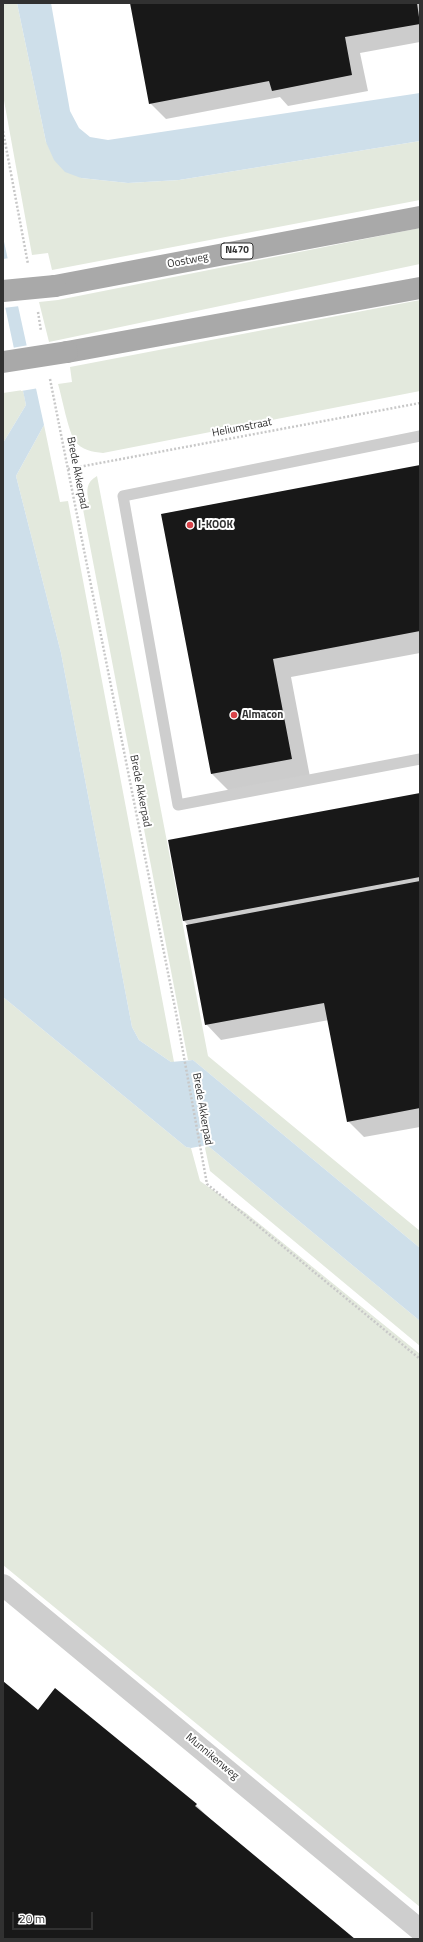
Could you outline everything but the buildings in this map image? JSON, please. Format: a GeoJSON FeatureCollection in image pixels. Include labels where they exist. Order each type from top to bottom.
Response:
{"type":"FeatureCollection","features":[{"type":"Feature","properties":{"kind":"main road","name":"Oostweg"},"geometry":{"type":"LineString","coordinates":[[3,291],[55,286],[420,217]]}},
{"type":"Feature","properties":{"kind":"main road"},"geometry":{"type":"LineString","coordinates":[[3,362],[67,352],[420,288]]}},
{"type":"Feature","properties":{"kind":"street","name":"Munnikenweg"},"geometry":{"type":"LineString","coordinates":[[3,1585],[420,1930]]}},
{"type":"Feature","properties":{"kind":"lane"},"geometry":{"type":"LineString","coordinates":[[420,436],[123,496],[178,805],[420,759]]}},
{"type":"Feature","properties":{"kind":"path"},"geometry":{"type":"LineString","coordinates":[[3,131],[29,269]]}},
{"type":"Feature","properties":{"kind":"path"},"geometry":{"type":"LineString","coordinates":[[37,308],[43,338]]}},
{"type":"Feature","properties":{"kind":"path","name":"Brede Akkerpad"},"geometry":{"type":"LineString","coordinates":[[50,377],[176,1013],[207,1184],[420,1359]]}},
{"type":"Feature","properties":{"kind":"path","name":"Heliumstraat"},"geometry":{"type":"LineString","coordinates":[[68,469],[420,403]]}},
{"type":"Feature","properties":{"kind":"shaded area"},"geometry":{"type":"Polygon","coordinates":[[[3,3],[17,3],[46,142],[81,178],[128,183],[179,180],[420,141],[420,200],[52,270],[48,253],[32,255],[3,95],[3,3]]]}},
{"type":"Feature","properties":{"kind":"shaded area"},"geometry":{"type":"Polygon","coordinates":[[[420,228],[420,264],[49,342],[39,302],[58,300],[420,228]]]}},
{"type":"Feature","properties":{"kind":"shaded area"},"geometry":{"type":"Polygon","coordinates":[[[420,300],[420,391],[103,453],[80,447],[72,436],[58,384],[72,382],[70,367],[420,300]]]}},
{"type":"Feature","properties":{"kind":"shaded area"},"geometry":{"type":"Polygon","coordinates":[[[23,390],[26,405],[3,443],[3,393],[23,390]]]}},
{"type":"Feature","properties":{"kind":"shaded area"},"geometry":{"type":"Polygon","coordinates":[[[44,425],[60,502],[68,501],[174,1062],[171,1062],[139,1040],[132,1027],[61,653],[16,476],[44,425]]]}},
{"type":"Feature","properties":{"kind":"shaded area"},"geometry":{"type":"Polygon","coordinates":[[[97,476],[208,1056],[420,1231],[420,1248],[193,1060],[188,1060],[82,504],[89,502],[87,494],[88,487],[93,478],[97,476]]]}},
{"type":"Feature","properties":{"kind":"shaded area"},"geometry":{"type":"Polygon","coordinates":[[[3,997],[186,1147],[191,1148],[200,1181],[246,1213],[420,1354],[420,1907],[3,1565],[3,997]]]}},
{"type":"Feature","properties":{"kind":"shaded area"},"geometry":{"type":"Polygon","coordinates":[[[207,1145],[420,1321],[420,1346],[210,1171],[205,1148],[207,1145]]]}},
{"type":"Feature","properties":{"kind":"water"},"geometry":{"type":"Polygon","coordinates":[[[17,3],[51,3],[70,111],[79,128],[90,137],[108,140],[420,93],[420,141],[179,180],[128,183],[81,178],[65,172],[54,160],[46,142],[17,3]]]}},
{"type":"Feature","properties":{"kind":"water"},"geometry":{"type":"Polygon","coordinates":[[[3,237],[44,425],[16,476],[61,653],[132,1027],[139,1040],[171,1062],[193,1060],[420,1248],[420,1321],[207,1145],[191,1148],[186,1147],[3,997],[3,443],[26,405],[3,297],[3,237]]]}},
{"type":"Feature","properties":{"kind":"pier"},"geometry":{"type":"Polygon","coordinates":[[[10,258],[20,306],[3,308],[3,259],[10,258]]]}},
{"type":"Feature","properties":{"kind":"pier"},"geometry":{"type":"Polygon","coordinates":[[[29,345],[39,388],[21,391],[12,348],[29,345]]]}},
{"type":"Feature","properties":{"kind":"place","name":"I-KOOK"},"geometry":{"type":"Point","coordinates":[190,525]}},
{"type":"Feature","properties":{"kind":"place","name":"Almacon"},"geometry":{"type":"Point","coordinates":[234,715]}}]}
